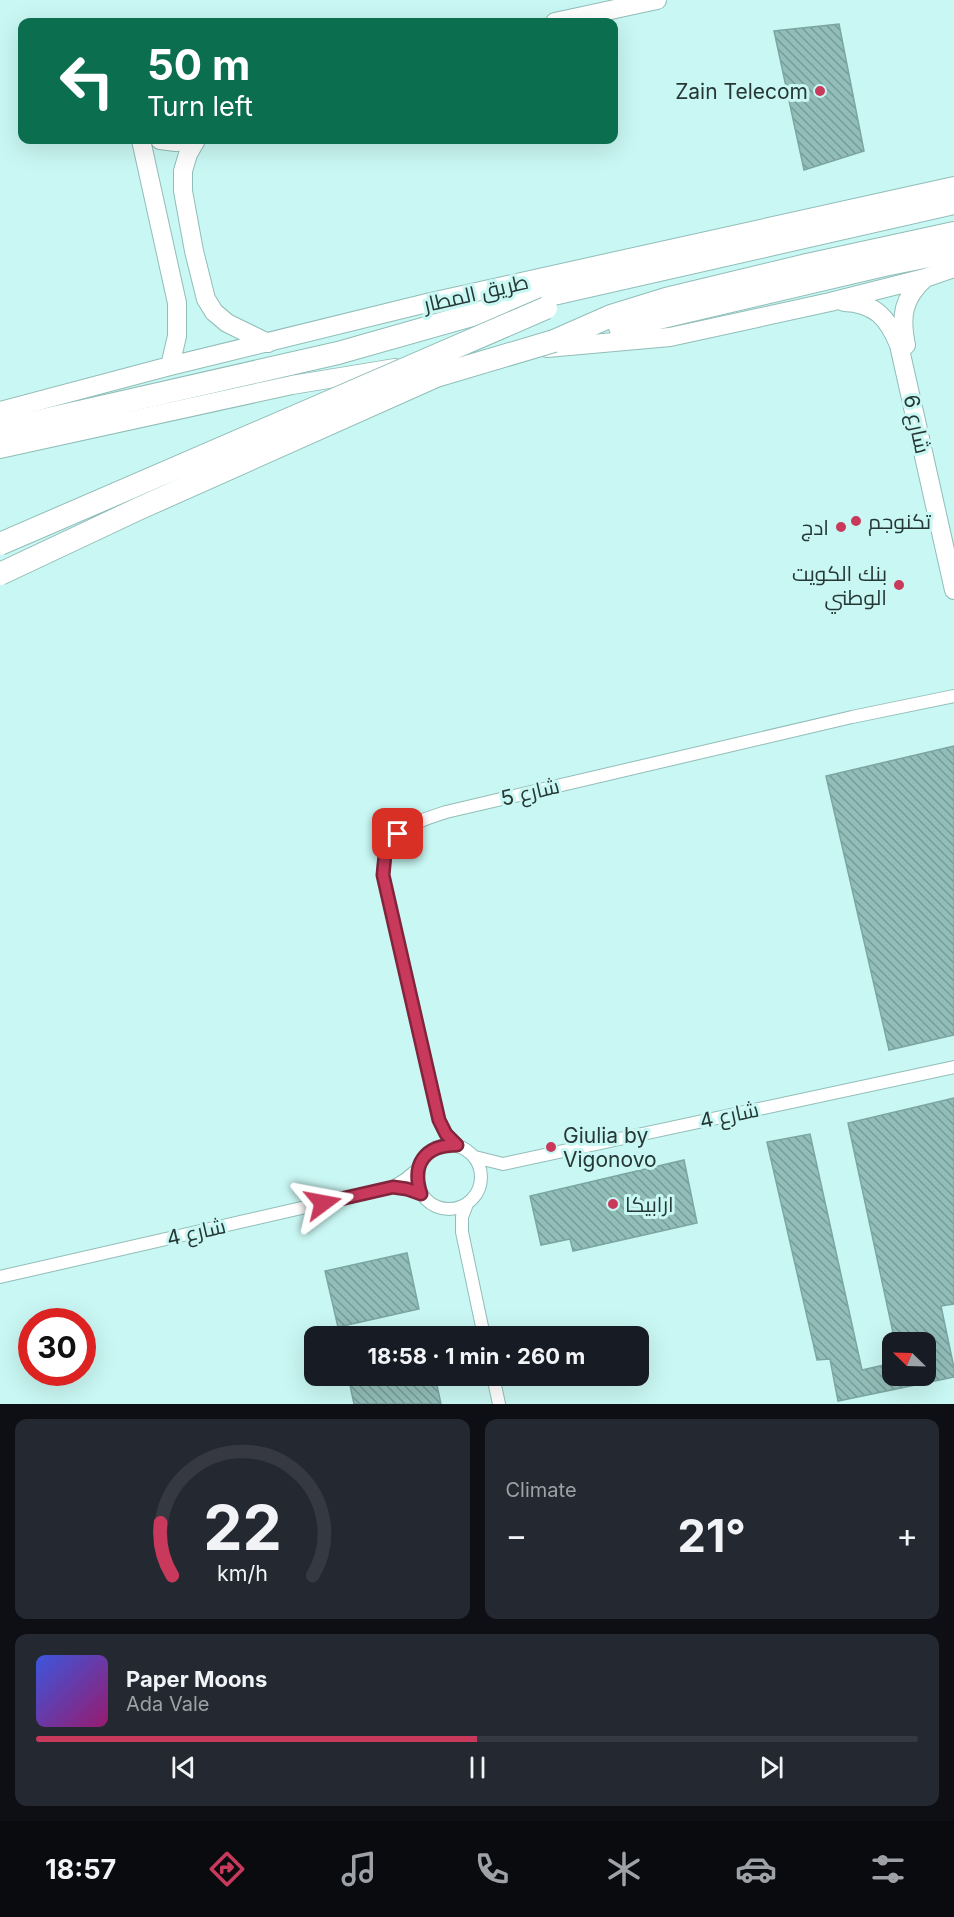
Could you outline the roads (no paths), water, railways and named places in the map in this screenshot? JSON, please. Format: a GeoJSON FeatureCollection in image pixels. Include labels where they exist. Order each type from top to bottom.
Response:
{"type":"FeatureCollection","features":[{"type":"Feature","properties":{"kind":"highway"},"geometry":{"type":"LineString","coordinates":[[0,430],[338,353],[518,302],[954,203]]}},
{"type":"Feature","properties":{"kind":"highway"},"geometry":{"type":"LineString","coordinates":[[554,341],[611,316],[666,299],[954,233]]}},
{"type":"Feature","properties":{"kind":"highway"},"geometry":{"type":"LineString","coordinates":[[0,574],[138,509],[436,376],[554,341],[674,316],[884,265],[934,255],[954,254]]}},
{"type":"Feature","properties":{"kind":"highway"},"geometry":{"type":"LineString","coordinates":[[0,544],[546,308],[657,270]]}},
{"type":"Feature","properties":{"kind":"main road"},"geometry":{"type":"LineString","coordinates":[[574,18],[657,0]]}},
{"type":"Feature","properties":{"kind":"main road"},"geometry":{"type":"LineString","coordinates":[[142,144],[178,314],[177,336],[170,366]]}},
{"type":"Feature","properties":{"kind":"main road"},"geometry":{"type":"LineString","coordinates":[[194,144],[183,171],[183,191],[206,299],[220,318],[268,343]]}},
{"type":"Feature","properties":{"kind":"main road","name":"طريق المطار"},"geometry":{"type":"LineString","coordinates":[[0,411],[170,366],[431,302],[954,186]]}},
{"type":"Feature","properties":{"kind":"main road"},"geometry":{"type":"LineString","coordinates":[[0,449],[292,385],[477,354],[670,337],[830,302],[925,278],[954,268]]}},
{"type":"Feature","properties":{"kind":"main road","name":"شارع 6"},"geometry":{"type":"LineString","coordinates":[[925,278],[909,299],[902,316],[902,326],[954,563]]}},
{"type":"Feature","properties":{"kind":"main road"},"geometry":{"type":"LineString","coordinates":[[174,288],[182,297],[191,298],[200,294],[202,281]]}},
{"type":"Feature","properties":{"kind":"main road","name":"شارع 6"},"geometry":{"type":"LineString","coordinates":[[830,302],[850,302],[868,307],[877,311],[892,328],[899,345],[954,590]]}},
{"type":"Feature","properties":{"kind":"street","name":"شارع 5"},"geometry":{"type":"LineString","coordinates":[[457,1145],[446,1134],[439,1120],[383,875],[385,855],[398,834],[415,823],[446,812],[852,717],[954,696]]}},
{"type":"Feature","properties":{"kind":"street","name":"شارع 4"},"geometry":{"type":"LineString","coordinates":[[476,1157],[503,1164],[954,1067]]}},
{"type":"Feature","properties":{"kind":"street","name":"شارع 5"},"geometry":{"type":"LineString","coordinates":[[431,1150],[437,1135],[439,1120]]}},
{"type":"Feature","properties":{"kind":"street"},"geometry":{"type":"LineString","coordinates":[[462,1232],[452,1218],[421,1194],[417,1181],[418,1168],[423,1158],[431,1150],[443,1145],[457,1145],[476,1157],[481,1170],[481,1184]]}},
{"type":"Feature","properties":{"kind":"street"},"geometry":{"type":"LineString","coordinates":[[441,1209],[454,1209],[467,1204],[476,1196],[481,1184],[491,1172],[503,1164]]}},
{"type":"Feature","properties":{"kind":"street","name":"شارع 4"},"geometry":{"type":"LineString","coordinates":[[0,1277],[393,1187],[418,1168]]}},
{"type":"Feature","properties":{"kind":"street","name":"شارع 4"},"geometry":{"type":"LineString","coordinates":[[393,1187],[421,1194]]}},
{"type":"Feature","properties":{"kind":"street"},"geometry":{"type":"LineString","coordinates":[[467,1204],[462,1217],[462,1232],[482,1326]]}},
{"type":"Feature","properties":{"kind":"street"},"geometry":{"type":"LineString","coordinates":[[495,1386],[499,1404]]}},
{"type":"Feature","properties":{"kind":"place","name":"Zain Telecom"},"geometry":{"type":"Point","coordinates":[820,91]}},
{"type":"Feature","properties":{"kind":"place","name":"تكنوجم"},"geometry":{"type":"Point","coordinates":[856,521]}},
{"type":"Feature","properties":{"kind":"place","name":"ادج"},"geometry":{"type":"Point","coordinates":[841,527]}},
{"type":"Feature","properties":{"kind":"place","name":"بنك الكويت الوطني"},"geometry":{"type":"Point","coordinates":[899,585]}},
{"type":"Feature","properties":{"kind":"place","name":"Giulia by Vigonovo"},"geometry":{"type":"Point","coordinates":[551,1147]}},
{"type":"Feature","properties":{"kind":"place","name":"ارابيكا"},"geometry":{"type":"Point","coordinates":[613,1204]}}]}
